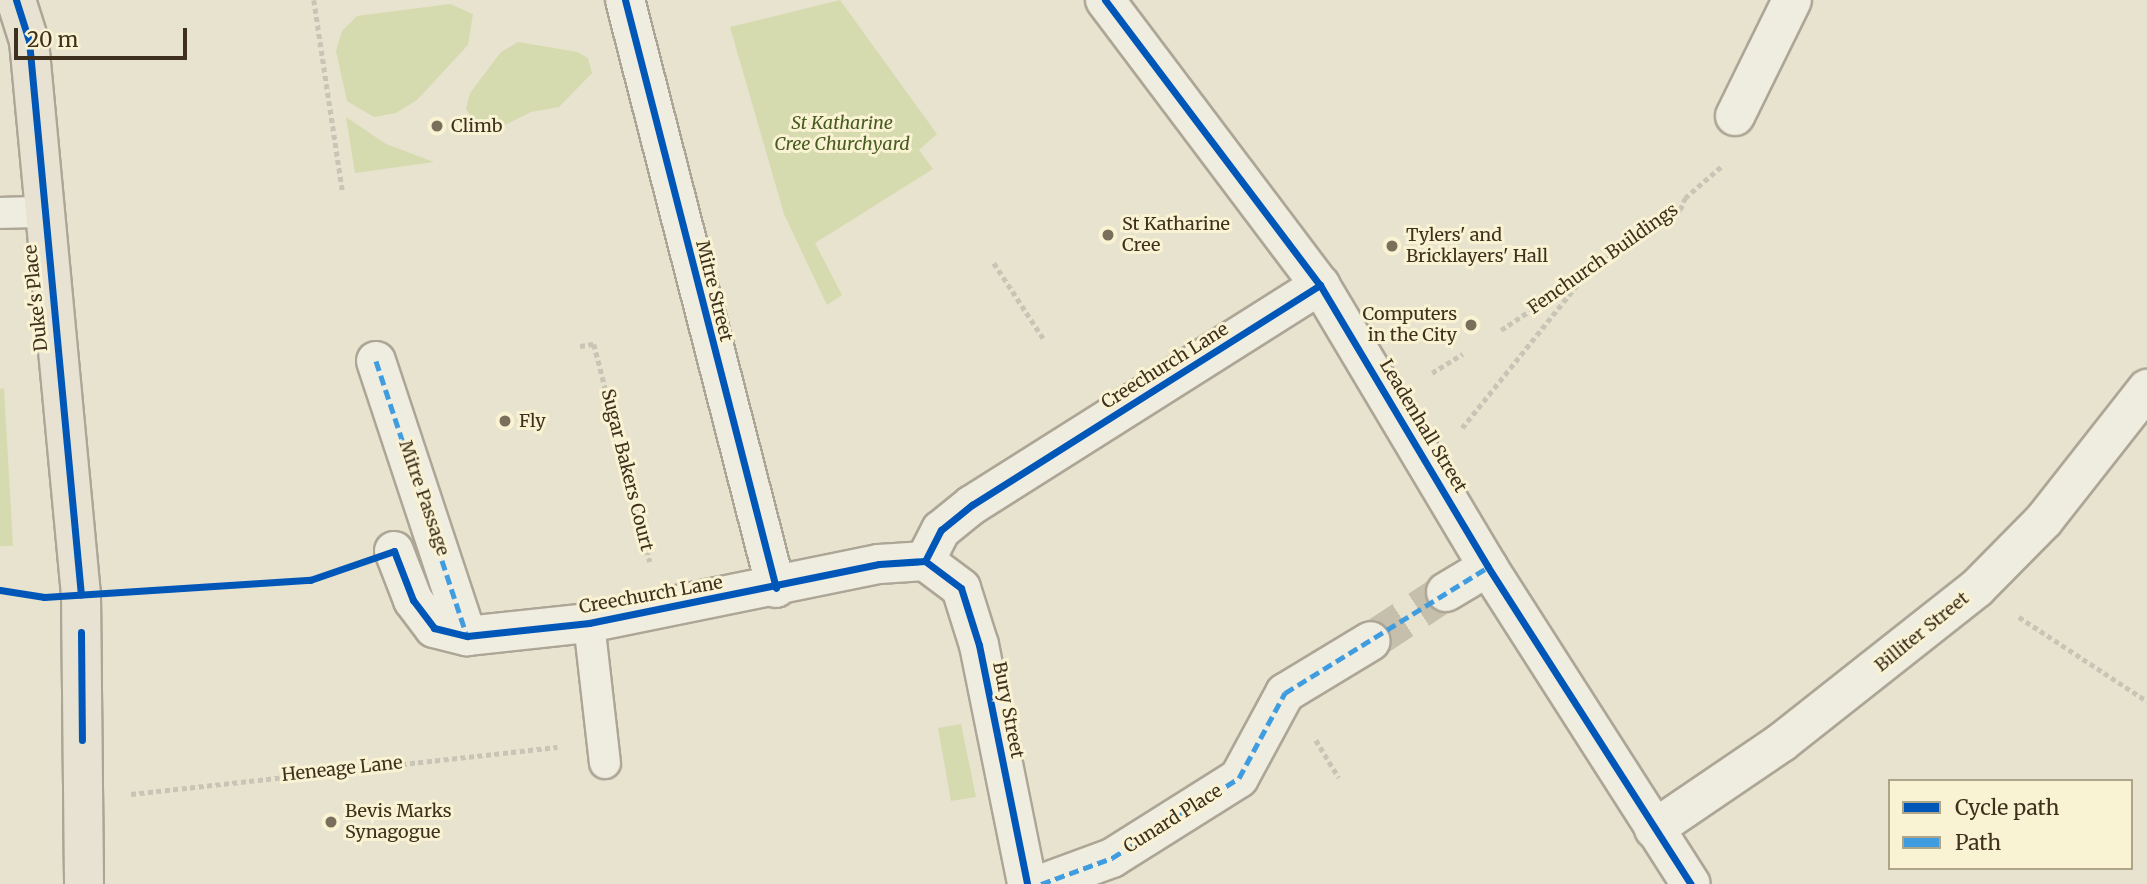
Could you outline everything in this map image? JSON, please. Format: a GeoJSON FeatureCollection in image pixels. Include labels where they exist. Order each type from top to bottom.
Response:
{"type":"FeatureCollection","features":[{"type":"Feature","properties":{"kind":"main road","name":"Duke's Place"},"geometry":{"type":"LineString","coordinates":[[16,0],[29,41],[42,212],[81,595],[84,884]]}},
{"type":"Feature","properties":{"kind":"street","name":"Mitre Street"},"geometry":{"type":"LineString","coordinates":[[625,0],[776,588]]}},
{"type":"Feature","properties":{"kind":"street","name":"Leadenhall Street"},"geometry":{"type":"LineString","coordinates":[[1105,0],[1320,285],[1431,467],[1488,567],[1691,884]]}},
{"type":"Feature","properties":{"kind":"street"},"geometry":{"type":"LineString","coordinates":[[1735,116],[1791,0]]}},
{"type":"Feature","properties":{"kind":"street","name":"Creechurch Lane"},"geometry":{"type":"LineString","coordinates":[[394,551],[413,600],[434,628],[467,636],[589,623],[776,588],[879,564],[925,561],[941,530],[972,505],[1320,285]]}},
{"type":"Feature","properties":{"kind":"street","name":"Mitre Passage"},"geometry":{"type":"LineString","coordinates":[[376,361],[467,636]]}},
{"type":"Feature","properties":{"kind":"street","name":"Billiter Street"},"geometry":{"type":"LineString","coordinates":[[1654,829],[1782,742],[1977,588],[2044,520],[2147,389]]}},
{"type":"Feature","properties":{"kind":"street","name":"Bury Street"},"geometry":{"type":"LineString","coordinates":[[925,561],[961,588],[979,645],[1027,884]]}},
{"type":"Feature","properties":{"kind":"street"},"geometry":{"type":"LineString","coordinates":[[1446,592],[1488,567]]}},
{"type":"Feature","properties":{"kind":"street","name":"Cunard Place"},"geometry":{"type":"LineString","coordinates":[[1041,884],[1112,858],[1239,778],[1285,693],[1371,641]]}},
{"type":"Feature","properties":{"kind":"lane"},"geometry":{"type":"LineString","coordinates":[[0,213],[42,212]]}},
{"type":"Feature","properties":{"kind":"lane"},"geometry":{"type":"LineString","coordinates":[[589,623],[603,753]]}},
{"type":"Feature","properties":{"kind":"path"},"geometry":{"type":"LineString","coordinates":[[314,0],[343,193]]}},
{"type":"Feature","properties":{"kind":"path"},"geometry":{"type":"LineString","coordinates":[[994,262],[1043,338]]}},
{"type":"Feature","properties":{"kind":"path"},"geometry":{"type":"LineString","coordinates":[[1431,467],[1586,273]]}},
{"type":"Feature","properties":{"kind":"path"},"geometry":{"type":"LineString","coordinates":[[1977,588],[2147,701]]}},
{"type":"Feature","properties":{"kind":"path"},"geometry":{"type":"LineString","coordinates":[[1313,735],[1339,778]]}},
{"type":"Feature","properties":{"kind":"green space","name":"St Katharine Cree Churchyard"},"geometry":{"type":"Polygon","coordinates":[[[840,0],[937,134],[919,150],[933,169],[815,243],[842,295],[827,305],[784,214],[730,27],[840,0]]]}},
{"type":"Feature","properties":{"kind":"green space"},"geometry":{"type":"Polygon","coordinates":[[[450,4],[473,14],[468,45],[417,100],[396,113],[374,117],[347,101],[336,51],[342,31],[357,16],[450,4]]]}},
{"type":"Feature","properties":{"kind":"green space"},"geometry":{"type":"Polygon","coordinates":[[[518,42],[577,52],[588,58],[592,73],[559,107],[531,112],[493,131],[477,127],[466,109],[470,93],[501,52],[518,42]]]}},
{"type":"Feature","properties":{"kind":"green space"},"geometry":{"type":"Polygon","coordinates":[[[346,117],[386,144],[434,162],[355,173],[346,117]]]}},
{"type":"Feature","properties":{"kind":"green space"},"geometry":{"type":"Polygon","coordinates":[[[4,388],[13,546],[0,546],[0,389],[4,388]]]}},
{"type":"Feature","properties":{"kind":"green space"},"geometry":{"type":"Polygon","coordinates":[[[961,724],[976,797],[951,801],[938,728],[961,724]]]}},
{"type":"Feature","properties":{"kind":"tunnel"},"geometry":{"type":"LineString","coordinates":[[1371,641],[1446,592]]}},
{"type":"Feature","properties":{"kind":"marked path"},"geometry":{"type":"LineString","coordinates":[[376,361],[467,636]]}},
{"type":"Feature","properties":{"kind":"marked path"},"geometry":{"type":"LineString","coordinates":[[1041,884],[1112,858],[1239,778],[1285,693],[1488,567]]}},
{"type":"Feature","properties":{"kind":"cycle path"},"geometry":{"type":"LineString","coordinates":[[16,0],[29,41],[81,595]]}},
{"type":"Feature","properties":{"kind":"cycle path"},"geometry":{"type":"LineString","coordinates":[[625,0],[776,588]]}},
{"type":"Feature","properties":{"kind":"cycle path"},"geometry":{"type":"LineString","coordinates":[[1105,0],[1320,285],[1488,567],[1691,884]]}},
{"type":"Feature","properties":{"kind":"cycle path"},"geometry":{"type":"LineString","coordinates":[[925,561],[941,530],[972,505],[1320,285]]}},
{"type":"Feature","properties":{"kind":"cycle path"},"geometry":{"type":"LineString","coordinates":[[0,590],[44,597],[310,580],[394,551],[413,600],[434,628],[467,636],[589,623],[879,564],[925,561]]}},
{"type":"Feature","properties":{"kind":"cycle path"},"geometry":{"type":"LineString","coordinates":[[925,561],[961,588],[979,645],[1027,884]]}},
{"type":"Feature","properties":{"kind":"cycle path"},"geometry":{"type":"LineString","coordinates":[[81,632],[82,740]]}},
{"type":"Feature","properties":{"kind":"place","name":"Climb"},"geometry":{"type":"Point","coordinates":[437,126]}},
{"type":"Feature","properties":{"kind":"place","name":"St Katharine Cree"},"geometry":{"type":"Point","coordinates":[1108,235]}},
{"type":"Feature","properties":{"kind":"place","name":"Tylers' and Bricklayers' Hall"},"geometry":{"type":"Point","coordinates":[1392,246]}},
{"type":"Feature","properties":{"kind":"place","name":"Computers in the City"},"geometry":{"type":"Point","coordinates":[1471,325]}},
{"type":"Feature","properties":{"kind":"place","name":"Fly"},"geometry":{"type":"Point","coordinates":[505,421]}},
{"type":"Feature","properties":{"kind":"place","name":"Bevis Marks Synagogue"},"geometry":{"type":"Point","coordinates":[331,822]}}]}
